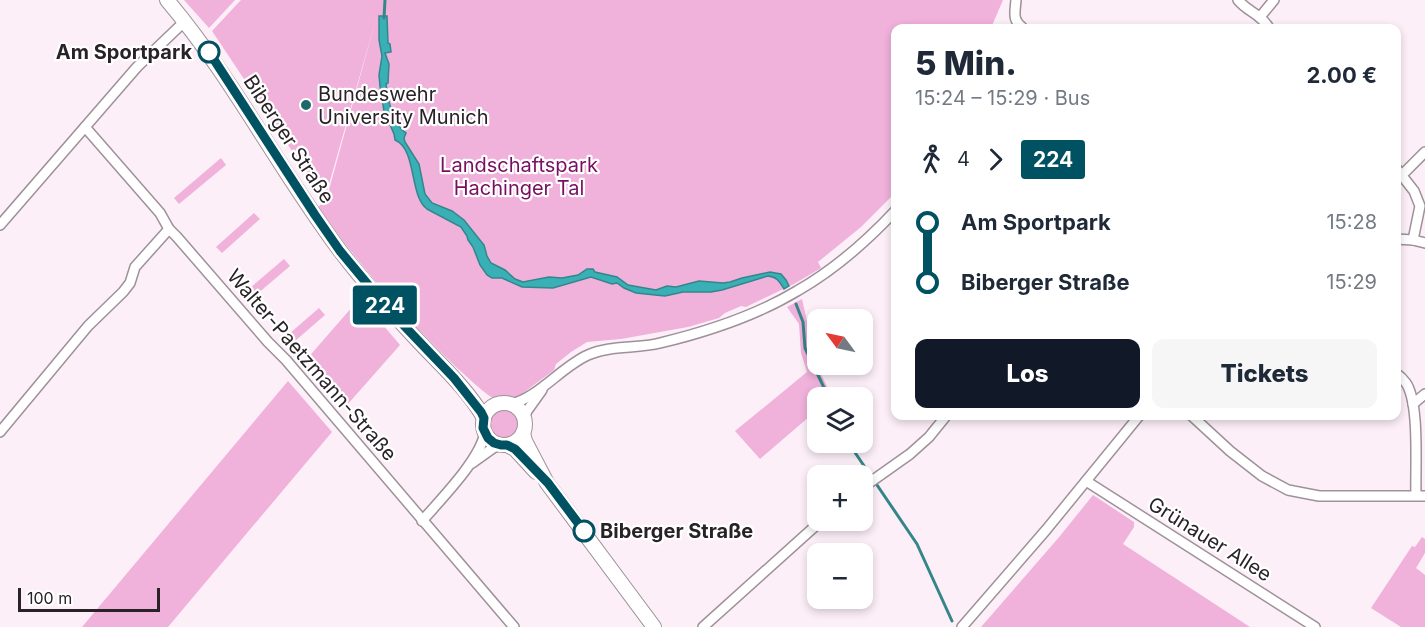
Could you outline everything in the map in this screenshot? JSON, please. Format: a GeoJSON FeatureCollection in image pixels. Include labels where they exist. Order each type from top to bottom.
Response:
{"type":"FeatureCollection","features":[{"type":"Feature","properties":{"kind":"main road","name":"Biberger Straße"},"geometry":{"type":"LineString","coordinates":[[167,0],[209,52],[340,251],[390,311],[454,378],[484,418]]}},
{"type":"Feature","properties":{"kind":"main road","name":"Biberger Straße"},"geometry":{"type":"LineString","coordinates":[[454,378],[496,404]]}},
{"type":"Feature","properties":{"kind":"main road"},"geometry":{"type":"LineString","coordinates":[[504,445],[514,443],[525,428],[524,418],[517,407],[501,403],[486,412],[483,423],[484,432],[494,443],[515,449],[548,483]]}},
{"type":"Feature","properties":{"kind":"main road"},"geometry":{"type":"LineString","coordinates":[[523,433],[548,483],[654,627]]}},
{"type":"Feature","properties":{"kind":"street"},"geometry":{"type":"LineString","coordinates":[[1016,0],[1015,16],[1018,24]]}},
{"type":"Feature","properties":{"kind":"street"},"geometry":{"type":"LineString","coordinates":[[1238,0],[1266,24]]}},
{"type":"Feature","properties":{"kind":"street"},"geometry":{"type":"LineString","coordinates":[[1260,17],[1274,0]]}},
{"type":"Feature","properties":{"kind":"street"},"geometry":{"type":"LineString","coordinates":[[0,225],[137,67],[185,21]]}},
{"type":"Feature","properties":{"kind":"street","name":"Walter-Paetzmann-Straße"},"geometry":{"type":"LineString","coordinates":[[85,127],[160,213],[169,229],[286,360],[514,627]]}},
{"type":"Feature","properties":{"kind":"street"},"geometry":{"type":"LineString","coordinates":[[1401,170],[1425,152]]}},
{"type":"Feature","properties":{"kind":"street"},"geometry":{"type":"LineString","coordinates":[[1401,175],[1414,191],[1420,206],[1413,240]]}},
{"type":"Feature","properties":{"kind":"street"},"geometry":{"type":"LineString","coordinates":[[511,404],[518,402],[590,354],[658,344],[715,327],[782,300],[827,272],[865,242],[891,215]]}},
{"type":"Feature","properties":{"kind":"street"},"geometry":{"type":"LineString","coordinates":[[0,432],[88,326],[130,284],[135,267],[169,229]]}},
{"type":"Feature","properties":{"kind":"street"},"geometry":{"type":"LineString","coordinates":[[1401,239],[1425,243]]}},
{"type":"Feature","properties":{"kind":"street"},"geometry":{"type":"LineString","coordinates":[[1196,420],[1262,476],[1288,490],[1319,496],[1420,495],[1413,404],[1407,384],[1401,378]]}},
{"type":"Feature","properties":{"kind":"street"},"geometry":{"type":"LineString","coordinates":[[524,418],[547,383]]}},
{"type":"Feature","properties":{"kind":"street"},"geometry":{"type":"LineString","coordinates":[[1413,404],[1425,394]]}},
{"type":"Feature","properties":{"kind":"street"},"geometry":{"type":"LineString","coordinates":[[873,480],[910,454],[943,420]]}},
{"type":"Feature","properties":{"kind":"street"},"geometry":{"type":"LineString","coordinates":[[963,627],[1136,420]]}},
{"type":"Feature","properties":{"kind":"street"},"geometry":{"type":"LineString","coordinates":[[422,521],[468,466],[483,440],[484,432]]}},
{"type":"Feature","properties":{"kind":"street"},"geometry":{"type":"LineString","coordinates":[[468,466],[493,448],[504,445]]}},
{"type":"Feature","properties":{"kind":"street","name":"Grünauer Allee"},"geometry":{"type":"LineString","coordinates":[[1086,481],[1315,627]]}},
{"type":"Feature","properties":{"kind":"street"},"geometry":{"type":"LineString","coordinates":[[703,627],[810,531]]}},
{"type":"Feature","properties":{"kind":"green space"},"geometry":{"type":"Polygon","coordinates":[[[184,0],[235,0],[209,28],[184,0]]]}},
{"type":"Feature","properties":{"kind":"green space","name":"Landschaftspark Hachinger Tal"},"geometry":{"type":"Polygon","coordinates":[[[241,0],[1003,0],[993,24],[891,24],[891,197],[861,227],[818,262],[821,268],[794,284],[746,307],[741,306],[725,313],[719,318],[688,327],[621,339],[587,342],[571,352],[556,364],[554,370],[519,396],[502,398],[492,397],[480,388],[419,330],[366,270],[318,207],[327,197],[377,15],[324,199],[212,31],[241,0]]]}},
{"type":"Feature","properties":{"kind":"green space"},"geometry":{"type":"Polygon","coordinates":[[[221,158],[226,165],[179,204],[174,198],[221,158]]]}},
{"type":"Feature","properties":{"kind":"green space"},"geometry":{"type":"Polygon","coordinates":[[[254,213],[260,219],[222,253],[216,247],[254,213]]]}},
{"type":"Feature","properties":{"kind":"green space"},"geometry":{"type":"Polygon","coordinates":[[[284,259],[290,266],[256,295],[250,288],[284,259]]]}},
{"type":"Feature","properties":{"kind":"green space"},"geometry":{"type":"Polygon","coordinates":[[[360,298],[400,345],[347,405],[306,360],[360,298]]]}},
{"type":"Feature","properties":{"kind":"green space"},"geometry":{"type":"Polygon","coordinates":[[[802,299],[807,321],[807,372],[801,353],[799,324],[787,307],[802,299]]]}},
{"type":"Feature","properties":{"kind":"green space"},"geometry":{"type":"Polygon","coordinates":[[[319,308],[325,315],[295,341],[289,334],[319,308]]]}},
{"type":"Feature","properties":{"kind":"green space"},"geometry":{"type":"Polygon","coordinates":[[[807,372],[807,375],[821,375],[827,387],[807,387],[807,419],[760,459],[735,431],[807,372]]]}},
{"type":"Feature","properties":{"kind":"green space"},"geometry":{"type":"Polygon","coordinates":[[[288,381],[332,432],[168,627],[82,627],[288,381]]]}},
{"type":"Feature","properties":{"kind":"green space"},"geometry":{"type":"Polygon","coordinates":[[[504,408],[515,412],[519,423],[515,434],[504,438],[493,434],[489,423],[493,412],[504,408]]]}},
{"type":"Feature","properties":{"kind":"green space"},"geometry":{"type":"Polygon","coordinates":[[[1093,495],[1134,522],[1134,527],[1123,544],[1250,627],[981,627],[1093,495]]]}},
{"type":"Feature","properties":{"kind":"green space"},"geometry":{"type":"Polygon","coordinates":[[[1422,537],[1425,539],[1425,553],[1416,568],[1425,575],[1425,627],[1401,627],[1371,608],[1412,546],[1415,547],[1422,537]]]}},
{"type":"Feature","properties":{"kind":"water"},"geometry":{"type":"Polygon","coordinates":[[[379,16],[387,16],[388,43],[391,52],[385,53],[389,64],[388,83],[386,84],[390,104],[397,124],[406,133],[405,142],[419,164],[425,194],[432,203],[452,211],[464,220],[484,245],[491,263],[505,270],[515,279],[523,282],[549,277],[562,278],[593,269],[595,272],[617,277],[628,285],[656,290],[699,281],[730,282],[770,272],[781,274],[789,286],[784,289],[774,277],[768,276],[722,290],[683,292],[665,296],[636,293],[617,283],[612,284],[591,277],[553,288],[522,287],[502,278],[492,278],[487,275],[461,227],[427,209],[421,203],[407,153],[395,140],[384,111],[379,75],[382,56],[379,16]]]}},
{"type":"Feature","properties":{"kind":"waterway"},"geometry":{"type":"LineString","coordinates":[[384,18],[385,0]]}},
{"type":"Feature","properties":{"kind":"waterway"},"geometry":{"type":"LineString","coordinates":[[796,304],[803,322],[805,348],[824,387]]}},
{"type":"Feature","properties":{"kind":"waterway"},"geometry":{"type":"LineString","coordinates":[[856,453],[917,544],[952,621]]}},
{"type":"Feature","properties":{"kind":"bus line","name":"224"},"geometry":{"type":"LineString","coordinates":[[209,52],[340,251],[390,311],[454,378],[481,412],[484,418],[484,432],[488,438],[494,443],[515,449],[548,483],[584,531]]}},
{"type":"Feature","properties":{"kind":"place","name":"Am Sportpark"},"geometry":{"type":"Point","coordinates":[209,52]}},
{"type":"Feature","properties":{"kind":"place","name":"Bundeswehr University Munich"},"geometry":{"type":"Point","coordinates":[306,105]}},
{"type":"Feature","properties":{"kind":"place","name":"Biberger Straße"},"geometry":{"type":"Point","coordinates":[584,531]}}]}
